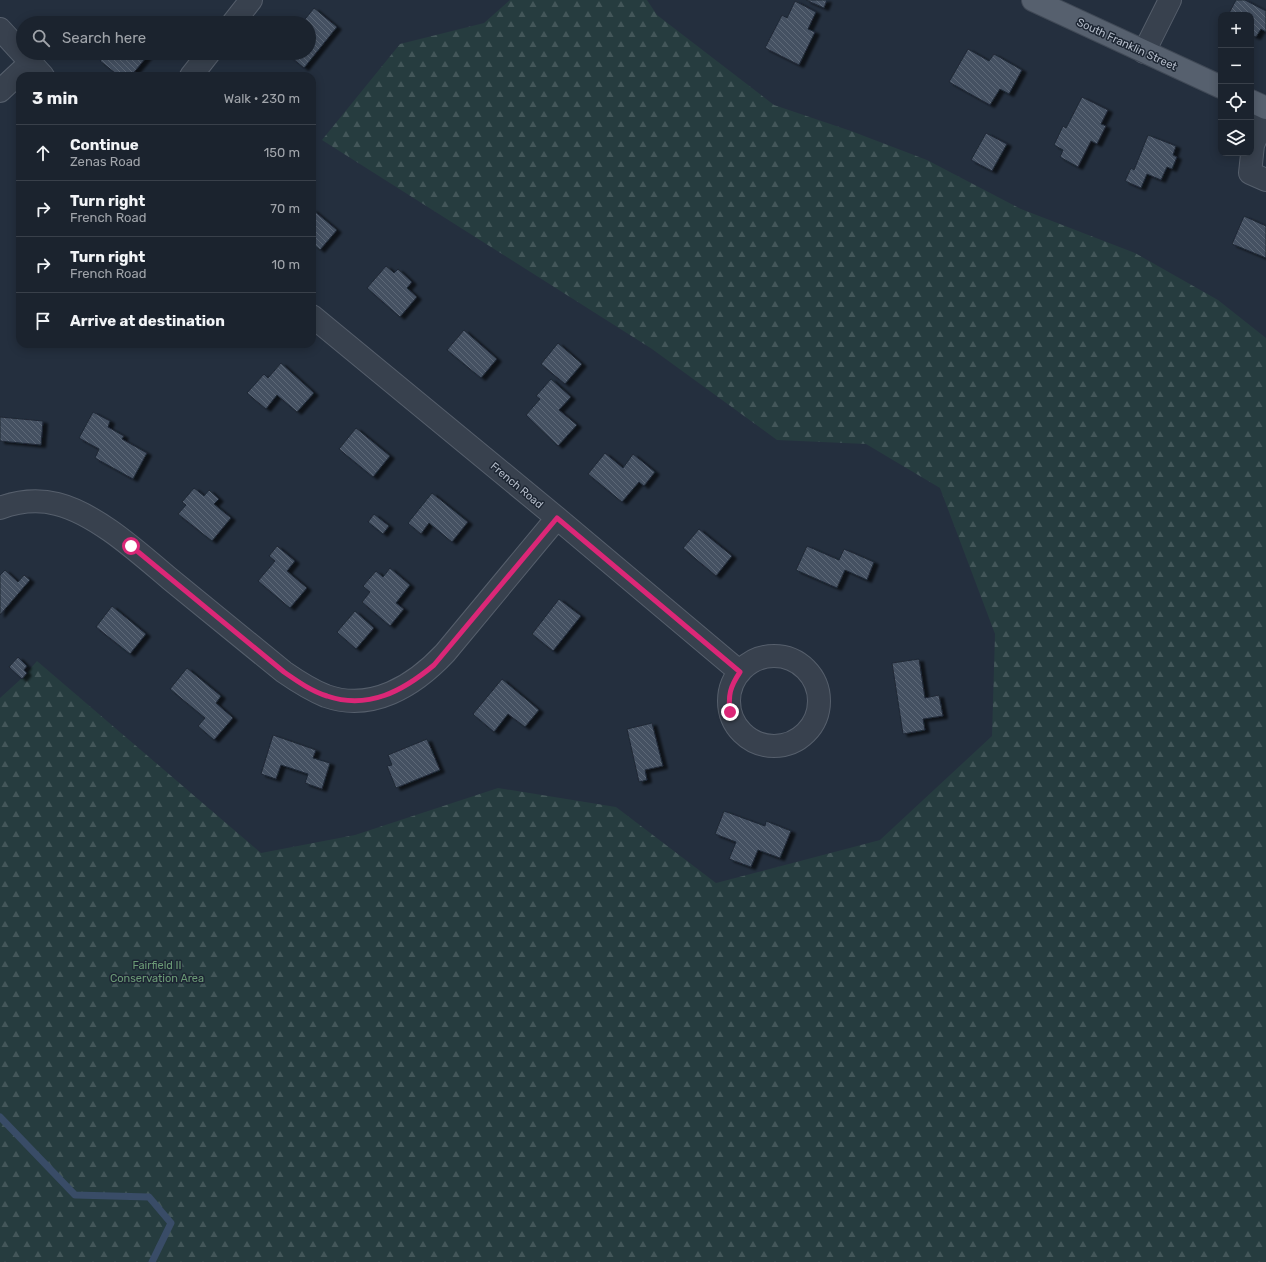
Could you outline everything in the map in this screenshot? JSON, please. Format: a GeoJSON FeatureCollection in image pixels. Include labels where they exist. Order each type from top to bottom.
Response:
{"type":"FeatureCollection","features":[{"type":"Feature","properties":{"kind":"main road","name":"South Franklin Street"},"geometry":{"type":"LineString","coordinates":[[1033,0],[1218,86]]}},
{"type":"Feature","properties":{"kind":"main road"},"geometry":{"type":"LineString","coordinates":[[1254,102],[1266,108]]}},
{"type":"Feature","properties":{"kind":"street"},"geometry":{"type":"LineString","coordinates":[[238,16],[251,0]]}},
{"type":"Feature","properties":{"kind":"street"},"geometry":{"type":"LineString","coordinates":[[1144,52],[1170,0]]}},
{"type":"Feature","properties":{"kind":"street"},"geometry":{"type":"LineString","coordinates":[[0,28],[16,46]]}},
{"type":"Feature","properties":{"kind":"street"},"geometry":{"type":"LineString","coordinates":[[29,60],[37,69]]}},
{"type":"Feature","properties":{"kind":"street"},"geometry":{"type":"LineString","coordinates":[[194,72],[204,60]]}},
{"type":"Feature","properties":{"kind":"street"},"geometry":{"type":"LineString","coordinates":[[0,91],[16,81]]}},
{"type":"Feature","properties":{"kind":"street"},"geometry":{"type":"LineString","coordinates":[[1266,114],[1253,145],[1250,173],[1266,180]]}},
{"type":"Feature","properties":{"kind":"street","name":"French Road"},"geometry":{"type":"LineString","coordinates":[[316,319],[557,518],[740,672]]}},
{"type":"Feature","properties":{"kind":"street"},"geometry":{"type":"LineString","coordinates":[[0,508],[13,503],[42,501],[57,504],[86,516],[131,546],[284,672],[311,689],[326,696],[342,700],[356,701],[384,696],[398,690],[411,684],[434,665],[557,518]]}},
{"type":"Feature","properties":{"kind":"street"},"geometry":{"type":"LineString","coordinates":[[777,656],[791,659],[803,667],[812,677],[817,690],[818,704],[815,717],[808,729],[798,739],[785,744],[771,746],[757,743],[744,736],[735,725],[730,712],[729,698],[732,684],[740,672],[750,663],[763,657],[777,656]]}},
{"type":"Feature","properties":{"kind":"green space","name":"Fairfield II Conservation Area"},"geometry":{"type":"Polygon","coordinates":[[[510,0],[647,0],[657,15],[774,105],[851,131],[927,160],[1021,209],[1135,253],[1218,300],[1266,338],[1266,1262],[0,1262],[0,698],[22,678],[37,661],[261,853],[355,835],[498,788],[616,807],[716,883],[880,840],[992,736],[995,634],[940,488],[866,444],[777,440],[652,349],[322,140],[400,44],[484,23],[510,0]]]}},
{"type":"Feature","properties":{"kind":"building"},"geometry":{"type":"Polygon","coordinates":[[[806,0],[827,0],[824,8],[806,0]]]}},
{"type":"Feature","properties":{"kind":"building"},"geometry":{"type":"Polygon","coordinates":[[[1236,0],[1245,0],[1266,11],[1266,32],[1261,29],[1256,37],[1254,36],[1254,12],[1230,12],[1236,0]]]}},
{"type":"Feature","properties":{"kind":"building"},"geometry":{"type":"Polygon","coordinates":[[[795,1],[816,12],[808,29],[815,32],[799,65],[765,48],[782,15],[787,18],[795,1]]]}},
{"type":"Feature","properties":{"kind":"building"},"geometry":{"type":"Polygon","coordinates":[[[314,8],[337,27],[316,53],[316,16],[308,16],[314,8]]]}},
{"type":"Feature","properties":{"kind":"building"},"geometry":{"type":"Polygon","coordinates":[[[968,49],[989,61],[994,54],[1022,70],[1009,94],[1000,89],[990,105],[949,82],[968,49]]]}},
{"type":"Feature","properties":{"kind":"building"},"geometry":{"type":"Polygon","coordinates":[[[144,60],[134,72],[114,72],[100,61],[144,60]]]}},
{"type":"Feature","properties":{"kind":"building"},"geometry":{"type":"Polygon","coordinates":[[[294,60],[310,60],[304,68],[294,60]]]}},
{"type":"Feature","properties":{"kind":"building"},"geometry":{"type":"Polygon","coordinates":[[[1082,97],[1108,110],[1101,124],[1106,126],[1097,144],[1091,141],[1078,167],[1060,157],[1063,150],[1054,145],[1063,126],[1066,128],[1082,97]]]}},
{"type":"Feature","properties":{"kind":"building"},"geometry":{"type":"Polygon","coordinates":[[[986,133],[1007,144],[992,171],[971,160],[986,133]]]}},
{"type":"Feature","properties":{"kind":"building"},"geometry":{"type":"Polygon","coordinates":[[[1148,135],[1176,146],[1173,155],[1177,157],[1172,169],[1167,167],[1161,180],[1147,174],[1141,188],[1125,181],[1131,168],[1134,170],[1148,135]]]}},
{"type":"Feature","properties":{"kind":"building"},"geometry":{"type":"Polygon","coordinates":[[[316,212],[337,230],[320,250],[316,246],[316,212]]]}},
{"type":"Feature","properties":{"kind":"building"},"geometry":{"type":"Polygon","coordinates":[[[1244,216],[1266,226],[1266,258],[1232,244],[1244,216]]]}},
{"type":"Feature","properties":{"kind":"building"},"geometry":{"type":"Polygon","coordinates":[[[386,266],[394,273],[398,269],[412,282],[407,288],[417,297],[400,317],[367,288],[386,266]]]}},
{"type":"Feature","properties":{"kind":"building"},"geometry":{"type":"Polygon","coordinates":[[[464,330],[497,359],[481,378],[447,350],[464,330]]]}},
{"type":"Feature","properties":{"kind":"building"},"geometry":{"type":"Polygon","coordinates":[[[558,343],[582,364],[565,384],[541,364],[558,343]]]}},
{"type":"Feature","properties":{"kind":"building"},"geometry":{"type":"Polygon","coordinates":[[[281,363],[314,393],[297,412],[277,395],[266,409],[247,393],[264,374],[268,378],[281,363]]]}},
{"type":"Feature","properties":{"kind":"building"},"geometry":{"type":"Polygon","coordinates":[[[551,379],[571,397],[559,410],[577,425],[558,446],[526,415],[540,399],[536,396],[551,379]]]}},
{"type":"Feature","properties":{"kind":"building"},"geometry":{"type":"Polygon","coordinates":[[[93,412],[110,421],[108,427],[124,436],[122,439],[147,453],[133,479],[95,458],[99,449],[79,438],[93,412]]]}},
{"type":"Feature","properties":{"kind":"building"},"geometry":{"type":"Polygon","coordinates":[[[0,417],[43,421],[41,445],[0,441],[0,417]]]}},
{"type":"Feature","properties":{"kind":"building"},"geometry":{"type":"Polygon","coordinates":[[[356,428],[390,456],[373,477],[339,449],[356,428]]]}},
{"type":"Feature","properties":{"kind":"building"},"geometry":{"type":"Polygon","coordinates":[[[605,453],[623,468],[633,454],[655,472],[644,486],[639,482],[622,502],[588,474],[605,453]]]}},
{"type":"Feature","properties":{"kind":"building"},"geometry":{"type":"Polygon","coordinates":[[[194,488],[204,496],[209,490],[219,499],[214,504],[231,518],[212,541],[178,514],[186,505],[182,502],[194,488]]]}},
{"type":"Feature","properties":{"kind":"building"},"geometry":{"type":"Polygon","coordinates":[[[432,493],[468,522],[452,542],[429,523],[421,534],[408,523],[432,493]]]}},
{"type":"Feature","properties":{"kind":"building"},"geometry":{"type":"Polygon","coordinates":[[[374,514],[389,526],[383,534],[368,522],[374,514]]]}},
{"type":"Feature","properties":{"kind":"building"},"geometry":{"type":"Polygon","coordinates":[[[699,529],[732,556],[716,576],[683,548],[699,529]]]}},
{"type":"Feature","properties":{"kind":"building"},"geometry":{"type":"Polygon","coordinates":[[[277,546],[295,561],[287,571],[307,588],[290,608],[258,581],[275,561],[269,556],[277,546]]]}},
{"type":"Feature","properties":{"kind":"building"},"geometry":{"type":"Polygon","coordinates":[[[807,546],[839,560],[844,549],[874,562],[867,580],[845,570],[837,588],[796,570],[807,546]]]}},
{"type":"Feature","properties":{"kind":"building"},"geometry":{"type":"Polygon","coordinates":[[[390,568],[410,585],[396,603],[404,609],[390,626],[362,602],[370,592],[363,586],[376,571],[383,577],[390,568]]]}},
{"type":"Feature","properties":{"kind":"building"},"geometry":{"type":"Polygon","coordinates":[[[5,570],[18,582],[24,575],[30,580],[0,615],[0,575],[5,570]]]}},
{"type":"Feature","properties":{"kind":"building"},"geometry":{"type":"Polygon","coordinates":[[[559,599],[581,616],[553,651],[532,634],[559,599]]]}},
{"type":"Feature","properties":{"kind":"building"},"geometry":{"type":"Polygon","coordinates":[[[112,606],[146,634],[130,654],[96,627],[112,606]]]}},
{"type":"Feature","properties":{"kind":"building"},"geometry":{"type":"Polygon","coordinates":[[[355,611],[374,628],[356,649],[337,632],[355,611]]]}},
{"type":"Feature","properties":{"kind":"building"},"geometry":{"type":"Polygon","coordinates":[[[18,657],[27,666],[24,670],[27,673],[22,679],[9,667],[18,657]]]}},
{"type":"Feature","properties":{"kind":"building"},"geometry":{"type":"Polygon","coordinates":[[[919,659],[925,698],[939,695],[943,716],[923,719],[925,730],[903,734],[892,663],[919,659]]]}},
{"type":"Feature","properties":{"kind":"building"},"geometry":{"type":"Polygon","coordinates":[[[187,668],[221,696],[216,703],[233,718],[214,740],[198,726],[205,718],[170,689],[187,668]]]}},
{"type":"Feature","properties":{"kind":"building"},"geometry":{"type":"Polygon","coordinates":[[[502,679],[539,710],[525,727],[508,714],[494,732],[473,714],[502,679]]]}},
{"type":"Feature","properties":{"kind":"building"},"geometry":{"type":"Polygon","coordinates":[[[652,723],[663,766],[645,770],[647,780],[639,782],[627,729],[652,723]]]}},
{"type":"Feature","properties":{"kind":"building"},"geometry":{"type":"Polygon","coordinates":[[[273,735],[316,750],[313,758],[330,763],[322,789],[305,783],[308,774],[281,765],[276,779],[261,774],[273,735]]]}},
{"type":"Feature","properties":{"kind":"building"},"geometry":{"type":"Polygon","coordinates":[[[427,739],[440,770],[396,788],[387,766],[392,765],[388,755],[427,739]]]}},
{"type":"Feature","properties":{"kind":"building"},"geometry":{"type":"Polygon","coordinates":[[[724,811],[765,826],[766,821],[791,831],[780,858],[758,850],[751,867],[729,859],[736,842],[715,834],[724,811]]]}},
{"type":"Feature","properties":{"kind":"waterway"},"geometry":{"type":"LineString","coordinates":[[0,1117],[75,1195],[149,1197],[171,1223],[152,1262]]}},
{"type":"Feature","properties":{"kind":"route"},"geometry":{"type":"LineString","coordinates":[[131,546],[284,672],[311,689],[326,696],[342,700],[356,701],[384,696],[398,690],[411,684],[434,665],[557,518],[740,672],[732,684],[729,698],[730,712]]}}]}
